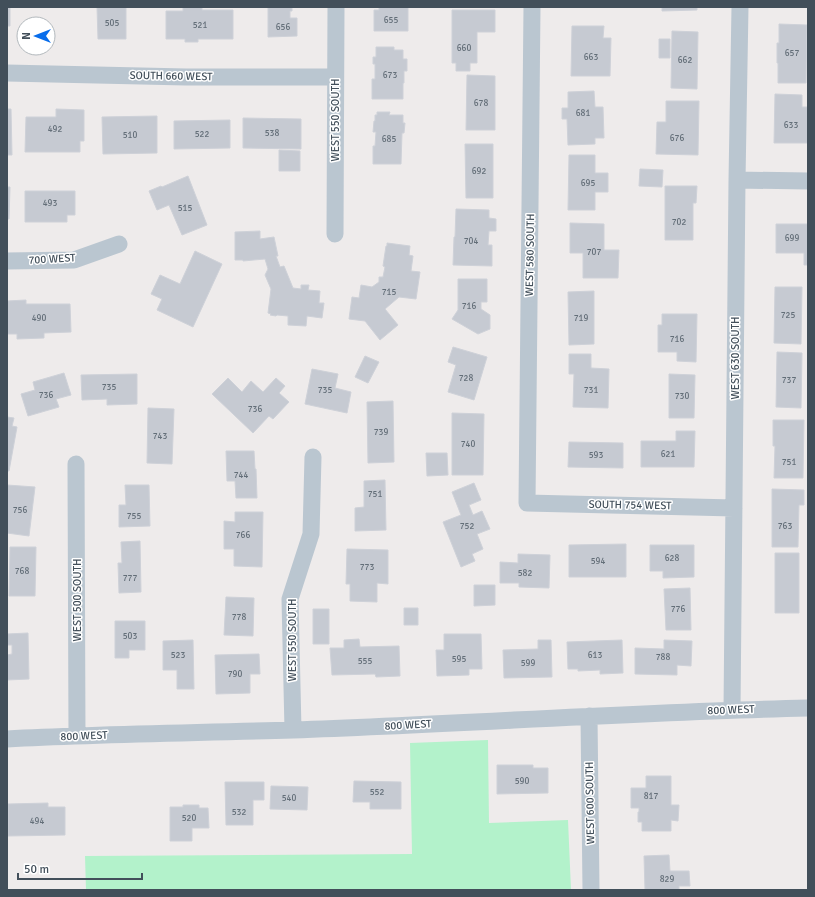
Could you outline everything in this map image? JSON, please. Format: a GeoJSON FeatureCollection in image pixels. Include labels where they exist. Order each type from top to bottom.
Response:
{"type":"FeatureCollection","features":[{"type":"Feature","properties":{"kind":"street","name":"WEST 550 SOUTH"},"geometry":{"type":"LineString","coordinates":[[335,234],[336,7]]}},
{"type":"Feature","properties":{"kind":"street","name":"WEST 580 SOUTH"},"geometry":{"type":"LineString","coordinates":[[527,503],[532,7]]}},
{"type":"Feature","properties":{"kind":"street","name":"WEST 630 SOUTH"},"geometry":{"type":"LineString","coordinates":[[732,710],[740,7]]}},
{"type":"Feature","properties":{"kind":"street","name":"SOUTH 660 WEST"},"geometry":{"type":"LineString","coordinates":[[7,74],[186,77],[335,77]]}},
{"type":"Feature","properties":{"kind":"street"},"geometry":{"type":"LineString","coordinates":[[737,180],[808,181]]}},
{"type":"Feature","properties":{"kind":"street","name":"700 WEST"},"geometry":{"type":"LineString","coordinates":[[7,261],[74,260],[119,244]]}},
{"type":"Feature","properties":{"kind":"street","name":"WEST 550 SOUTH"},"geometry":{"type":"LineString","coordinates":[[293,730],[290,599],[312,534],[313,457]]}},
{"type":"Feature","properties":{"kind":"street","name":"WEST 500 SOUTH"},"geometry":{"type":"LineString","coordinates":[[76,464],[77,736]]}},
{"type":"Feature","properties":{"kind":"street","name":"SOUTH 754 WEST"},"geometry":{"type":"LineString","coordinates":[[527,503],[734,508]]}},
{"type":"Feature","properties":{"kind":"street","name":"800 WEST"},"geometry":{"type":"LineString","coordinates":[[7,739],[293,730],[589,716],[808,708]]}},
{"type":"Feature","properties":{"kind":"street","name":"WEST 600 SOUTH"},"geometry":{"type":"LineString","coordinates":[[589,716],[591,890]]}},
{"type":"Feature","properties":{"kind":"green space"},"geometry":{"type":"Polygon","coordinates":[[[488,740],[489,823],[568,820],[571,890],[86,890],[85,856],[412,854],[410,743],[488,740]]]}},
{"type":"Feature","properties":{"kind":"building"},"geometry":{"type":"Polygon","coordinates":[[[7,7],[10,7],[10,26],[7,26],[7,7]]]}},
{"type":"Feature","properties":{"kind":"building"},"geometry":{"type":"Polygon","coordinates":[[[97,7],[126,7],[126,39],[98,39],[97,7]]]}},
{"type":"Feature","properties":{"kind":"building"},"geometry":{"type":"Polygon","coordinates":[[[183,7],[202,7],[202,10],[233,10],[233,39],[198,39],[198,42],[185,42],[185,39],[166,39],[166,11],[183,11],[183,7]]]}},
{"type":"Feature","properties":{"kind":"building"},"geometry":{"type":"Polygon","coordinates":[[[268,7],[292,7],[292,11],[290,11],[290,18],[297,18],[297,36],[268,37],[268,7]]]}},
{"type":"Feature","properties":{"kind":"building"},"geometry":{"type":"Polygon","coordinates":[[[379,7],[408,7],[408,31],[374,31],[374,10],[379,10],[379,7]]]}},
{"type":"Feature","properties":{"kind":"building"},"geometry":{"type":"Polygon","coordinates":[[[662,7],[697,7],[697,10],[662,11],[662,7]]]}},
{"type":"Feature","properties":{"kind":"building"},"geometry":{"type":"Polygon","coordinates":[[[452,10],[495,10],[495,32],[477,32],[477,63],[470,63],[470,71],[456,71],[456,63],[452,63],[452,10]]]}},
{"type":"Feature","properties":{"kind":"building"},"geometry":{"type":"Polygon","coordinates":[[[779,24],[807,25],[806,83],[778,83],[777,43],[779,43],[779,24]]]}},
{"type":"Feature","properties":{"kind":"building"},"geometry":{"type":"Polygon","coordinates":[[[572,26],[604,26],[603,38],[611,38],[610,76],[571,76],[572,26]]]}},
{"type":"Feature","properties":{"kind":"building"},"geometry":{"type":"Polygon","coordinates":[[[672,31],[698,32],[697,89],[671,88],[672,31]]]}},
{"type":"Feature","properties":{"kind":"building"},"geometry":{"type":"Polygon","coordinates":[[[659,39],[670,39],[670,58],[659,58],[659,39]]]}},
{"type":"Feature","properties":{"kind":"building"},"geometry":{"type":"Polygon","coordinates":[[[376,47],[394,47],[394,50],[403,50],[403,59],[407,59],[407,71],[404,71],[403,99],[372,99],[372,79],[375,79],[375,64],[373,64],[373,57],[376,57],[376,47]]]}},
{"type":"Feature","properties":{"kind":"building"},"geometry":{"type":"Polygon","coordinates":[[[467,75],[495,76],[495,130],[466,130],[467,75]]]}},
{"type":"Feature","properties":{"kind":"building"},"geometry":{"type":"Polygon","coordinates":[[[594,91],[595,107],[603,107],[604,138],[595,138],[595,144],[568,145],[567,119],[562,119],[562,108],[568,108],[568,92],[594,91]]]}},
{"type":"Feature","properties":{"kind":"building"},"geometry":{"type":"Polygon","coordinates":[[[775,94],[802,95],[802,107],[808,107],[808,143],[774,143],[775,94]]]}},
{"type":"Feature","properties":{"kind":"building"},"geometry":{"type":"Polygon","coordinates":[[[666,101],[699,101],[698,155],[656,154],[657,122],[666,122],[666,101]]]}},
{"type":"Feature","properties":{"kind":"building"},"geometry":{"type":"Polygon","coordinates":[[[7,109],[11,109],[12,155],[7,155],[7,109]]]}},
{"type":"Feature","properties":{"kind":"building"},"geometry":{"type":"Polygon","coordinates":[[[56,109],[84,110],[84,141],[80,141],[80,152],[25,152],[26,117],[56,117],[56,109]]]}},
{"type":"Feature","properties":{"kind":"building"},"geometry":{"type":"Polygon","coordinates":[[[377,112],[390,112],[389,115],[403,115],[403,123],[405,123],[404,133],[402,133],[401,164],[373,164],[373,146],[375,146],[376,132],[373,132],[375,115],[377,115],[377,112]]]}},
{"type":"Feature","properties":{"kind":"building"},"geometry":{"type":"Polygon","coordinates":[[[157,116],[157,153],[103,154],[102,117],[157,116]]]}},
{"type":"Feature","properties":{"kind":"building"},"geometry":{"type":"Polygon","coordinates":[[[243,118],[301,119],[301,149],[243,148],[243,118]]]}},
{"type":"Feature","properties":{"kind":"building"},"geometry":{"type":"Polygon","coordinates":[[[230,120],[230,148],[174,149],[174,121],[230,120]]]}},
{"type":"Feature","properties":{"kind":"building"},"geometry":{"type":"Polygon","coordinates":[[[465,144],[493,144],[493,198],[466,198],[465,144]]]}},
{"type":"Feature","properties":{"kind":"building"},"geometry":{"type":"Polygon","coordinates":[[[279,150],[300,151],[300,171],[279,171],[279,150]]]}},
{"type":"Feature","properties":{"kind":"building"},"geometry":{"type":"Polygon","coordinates":[[[569,155],[595,155],[595,173],[608,173],[608,192],[595,192],[595,210],[568,210],[569,155]]]}},
{"type":"Feature","properties":{"kind":"building"},"geometry":{"type":"Polygon","coordinates":[[[640,169],[663,170],[662,187],[639,186],[640,169]]]}},
{"type":"Feature","properties":{"kind":"building"},"geometry":{"type":"Polygon","coordinates":[[[188,176],[207,225],[182,235],[169,205],[157,210],[149,191],[188,176]]]}},
{"type":"Feature","properties":{"kind":"building"},"geometry":{"type":"Polygon","coordinates":[[[665,186],[697,186],[696,203],[693,203],[693,240],[665,240],[665,186]]]}},
{"type":"Feature","properties":{"kind":"building"},"geometry":{"type":"Polygon","coordinates":[[[7,187],[10,187],[9,219],[7,219],[7,187]]]}},
{"type":"Feature","properties":{"kind":"building"},"geometry":{"type":"Polygon","coordinates":[[[25,191],[75,191],[75,215],[67,215],[67,222],[25,222],[25,191]]]}},
{"type":"Feature","properties":{"kind":"building"},"geometry":{"type":"Polygon","coordinates":[[[456,209],[489,210],[489,218],[496,219],[496,231],[489,231],[488,245],[492,245],[492,266],[453,265],[456,209]]]}},
{"type":"Feature","properties":{"kind":"building"},"geometry":{"type":"Polygon","coordinates":[[[570,223],[604,224],[604,250],[619,250],[618,278],[583,278],[583,253],[570,253],[570,223]]]}},
{"type":"Feature","properties":{"kind":"building"},"geometry":{"type":"Polygon","coordinates":[[[776,224],[808,224],[808,265],[804,265],[804,253],[776,253],[776,224]]]}},
{"type":"Feature","properties":{"kind":"building"},"geometry":{"type":"Polygon","coordinates":[[[260,231],[260,239],[274,237],[278,256],[276,256],[280,267],[284,266],[293,288],[301,289],[301,285],[309,285],[308,290],[320,291],[319,303],[324,303],[322,318],[307,316],[306,326],[288,325],[288,316],[276,316],[268,313],[271,289],[265,275],[268,269],[265,259],[243,261],[235,260],[235,232],[260,231]]]}},
{"type":"Feature","properties":{"kind":"building"},"geometry":{"type":"Polygon","coordinates":[[[387,243],[410,246],[409,255],[413,256],[411,271],[420,272],[416,299],[399,297],[385,309],[398,325],[380,340],[365,321],[349,319],[352,297],[359,298],[361,285],[372,287],[379,282],[379,277],[383,277],[385,267],[383,266],[387,243]]]}},
{"type":"Feature","properties":{"kind":"building"},"geometry":{"type":"Polygon","coordinates":[[[195,251],[222,264],[193,327],[157,310],[162,299],[151,294],[160,275],[180,284],[195,251]]]}},
{"type":"Feature","properties":{"kind":"building"},"geometry":{"type":"Polygon","coordinates":[[[458,279],[487,279],[487,302],[481,302],[481,309],[490,315],[490,329],[478,334],[452,319],[458,310],[458,279]]]}},
{"type":"Feature","properties":{"kind":"building"},"geometry":{"type":"Polygon","coordinates":[[[775,287],[802,287],[801,344],[774,343],[775,287]]]}},
{"type":"Feature","properties":{"kind":"building"},"geometry":{"type":"Polygon","coordinates":[[[594,291],[594,344],[569,345],[568,292],[594,291]]]}},
{"type":"Feature","properties":{"kind":"building"},"geometry":{"type":"Polygon","coordinates":[[[26,300],[26,304],[70,304],[71,332],[44,333],[44,338],[17,339],[17,334],[7,334],[7,301],[26,300]]]}},
{"type":"Feature","properties":{"kind":"building"},"geometry":{"type":"Polygon","coordinates":[[[662,314],[697,314],[696,362],[677,361],[677,352],[658,352],[658,325],[662,325],[662,314]]]}},
{"type":"Feature","properties":{"kind":"building"},"geometry":{"type":"Polygon","coordinates":[[[453,347],[487,357],[474,400],[448,392],[456,365],[448,362],[453,347]]]}},
{"type":"Feature","properties":{"kind":"building"},"geometry":{"type":"Polygon","coordinates":[[[777,352],[802,353],[801,408],[776,407],[777,352]]]}},
{"type":"Feature","properties":{"kind":"building"},"geometry":{"type":"Polygon","coordinates":[[[569,354],[591,354],[591,368],[609,369],[608,408],[573,407],[574,374],[569,374],[569,354]]]}},
{"type":"Feature","properties":{"kind":"building"},"geometry":{"type":"Polygon","coordinates":[[[365,356],[379,362],[368,383],[355,377],[365,356]]]}},
{"type":"Feature","properties":{"kind":"building"},"geometry":{"type":"Polygon","coordinates":[[[312,369],[338,374],[335,388],[351,392],[347,413],[305,404],[312,369]]]}},
{"type":"Feature","properties":{"kind":"building"},"geometry":{"type":"Polygon","coordinates":[[[64,373],[71,395],[56,399],[59,407],[28,416],[21,394],[35,390],[33,382],[64,373]]]}},
{"type":"Feature","properties":{"kind":"building"},"geometry":{"type":"Polygon","coordinates":[[[137,374],[137,404],[107,405],[107,399],[82,400],[81,375],[137,374]]]}},
{"type":"Feature","properties":{"kind":"building"},"geometry":{"type":"Polygon","coordinates":[[[669,374],[695,375],[694,418],[669,418],[669,374]]]}},
{"type":"Feature","properties":{"kind":"building"},"geometry":{"type":"Polygon","coordinates":[[[228,378],[242,392],[251,381],[263,392],[276,378],[285,386],[279,393],[289,402],[273,419],[269,416],[253,433],[212,394],[228,378]]]}},
{"type":"Feature","properties":{"kind":"building"},"geometry":{"type":"Polygon","coordinates":[[[393,401],[394,462],[368,463],[367,402],[393,401]]]}},
{"type":"Feature","properties":{"kind":"building"},"geometry":{"type":"Polygon","coordinates":[[[148,408],[174,409],[172,464],[147,463],[148,408]]]}},
{"type":"Feature","properties":{"kind":"building"},"geometry":{"type":"Polygon","coordinates":[[[452,413],[484,414],[483,475],[452,475],[452,413]]]}},
{"type":"Feature","properties":{"kind":"building"},"geometry":{"type":"Polygon","coordinates":[[[7,417],[14,418],[12,426],[17,427],[9,471],[7,471],[7,417]]]}},
{"type":"Feature","properties":{"kind":"building"},"geometry":{"type":"Polygon","coordinates":[[[773,420],[804,420],[803,478],[774,478],[775,446],[773,446],[773,420]]]}},
{"type":"Feature","properties":{"kind":"building"},"geometry":{"type":"Polygon","coordinates":[[[676,431],[695,431],[694,467],[641,467],[641,441],[676,441],[676,431]]]}},
{"type":"Feature","properties":{"kind":"building"},"geometry":{"type":"Polygon","coordinates":[[[569,442],[623,443],[623,468],[568,467],[569,442]]]}},
{"type":"Feature","properties":{"kind":"building"},"geometry":{"type":"Polygon","coordinates":[[[226,451],[254,451],[257,498],[236,498],[235,481],[227,481],[226,451]]]}},
{"type":"Feature","properties":{"kind":"building"},"geometry":{"type":"Polygon","coordinates":[[[426,453],[447,453],[448,475],[427,476],[426,453]]]}},
{"type":"Feature","properties":{"kind":"building"},"geometry":{"type":"Polygon","coordinates":[[[385,480],[386,530],[355,531],[355,508],[364,507],[364,481],[385,480]]]}},
{"type":"Feature","properties":{"kind":"building"},"geometry":{"type":"Polygon","coordinates":[[[474,483],[481,500],[469,505],[473,515],[482,511],[490,529],[477,534],[483,549],[472,554],[475,561],[461,567],[443,522],[461,515],[452,492],[474,483]]]}},
{"type":"Feature","properties":{"kind":"building"},"geometry":{"type":"Polygon","coordinates":[[[7,485],[35,487],[29,536],[7,533],[7,485]]]}},
{"type":"Feature","properties":{"kind":"building"},"geometry":{"type":"Polygon","coordinates":[[[125,485],[149,485],[150,526],[119,527],[119,505],[126,505],[125,485]]]}},
{"type":"Feature","properties":{"kind":"building"},"geometry":{"type":"Polygon","coordinates":[[[772,489],[804,490],[804,505],[799,505],[798,547],[772,547],[772,489]]]}},
{"type":"Feature","properties":{"kind":"building"},"geometry":{"type":"Polygon","coordinates":[[[235,512],[263,512],[262,567],[234,566],[234,549],[224,549],[224,521],[235,522],[235,512]]]}},
{"type":"Feature","properties":{"kind":"building"},"geometry":{"type":"Polygon","coordinates":[[[140,541],[141,592],[119,593],[118,563],[122,563],[121,542],[140,541]]]}},
{"type":"Feature","properties":{"kind":"building"},"geometry":{"type":"Polygon","coordinates":[[[626,544],[626,577],[569,577],[569,545],[626,544]]]}},
{"type":"Feature","properties":{"kind":"building"},"geometry":{"type":"Polygon","coordinates":[[[650,545],[694,545],[694,577],[663,578],[663,571],[650,571],[650,545]]]}},
{"type":"Feature","properties":{"kind":"building"},"geometry":{"type":"Polygon","coordinates":[[[10,547],[36,547],[35,596],[9,596],[10,547]]]}},
{"type":"Feature","properties":{"kind":"building"},"geometry":{"type":"Polygon","coordinates":[[[347,549],[388,550],[388,584],[377,583],[377,602],[350,601],[350,584],[346,584],[347,549]]]}},
{"type":"Feature","properties":{"kind":"building"},"geometry":{"type":"Polygon","coordinates":[[[775,553],[799,553],[799,613],[775,613],[775,553]]]}},
{"type":"Feature","properties":{"kind":"building"},"geometry":{"type":"Polygon","coordinates":[[[518,554],[550,555],[549,588],[519,587],[519,583],[500,583],[500,562],[518,563],[518,554]]]}},
{"type":"Feature","properties":{"kind":"building"},"geometry":{"type":"Polygon","coordinates":[[[474,585],[495,585],[495,605],[474,606],[474,585]]]}},
{"type":"Feature","properties":{"kind":"building"},"geometry":{"type":"Polygon","coordinates":[[[690,588],[691,630],[666,630],[664,589],[690,588]]]}},
{"type":"Feature","properties":{"kind":"building"},"geometry":{"type":"Polygon","coordinates":[[[226,597],[254,598],[253,636],[224,635],[226,597]]]}},
{"type":"Feature","properties":{"kind":"building"},"geometry":{"type":"Polygon","coordinates":[[[404,608],[418,608],[418,625],[404,625],[404,608]]]}},
{"type":"Feature","properties":{"kind":"building"},"geometry":{"type":"Polygon","coordinates":[[[313,609],[329,609],[329,644],[313,644],[313,609]]]}},
{"type":"Feature","properties":{"kind":"building"},"geometry":{"type":"Polygon","coordinates":[[[115,621],[145,621],[145,650],[129,650],[129,658],[115,658],[115,621]]]}},
{"type":"Feature","properties":{"kind":"building"},"geometry":{"type":"Polygon","coordinates":[[[28,633],[29,679],[7,680],[7,655],[12,654],[12,645],[7,645],[7,634],[28,633]]]}},
{"type":"Feature","properties":{"kind":"building"},"geometry":{"type":"Polygon","coordinates":[[[444,634],[481,634],[482,669],[469,669],[469,675],[437,676],[436,650],[444,650],[444,634]]]}},
{"type":"Feature","properties":{"kind":"building"},"geometry":{"type":"Polygon","coordinates":[[[359,639],[360,647],[399,646],[400,676],[376,677],[375,674],[332,675],[330,648],[344,648],[344,640],[359,639]]]}},
{"type":"Feature","properties":{"kind":"building"},"geometry":{"type":"Polygon","coordinates":[[[193,640],[194,689],[177,689],[177,670],[163,670],[163,641],[193,640]]]}},
{"type":"Feature","properties":{"kind":"building"},"geometry":{"type":"Polygon","coordinates":[[[538,640],[551,640],[552,677],[504,678],[503,650],[538,649],[538,640]]]}},
{"type":"Feature","properties":{"kind":"building"},"geometry":{"type":"Polygon","coordinates":[[[622,640],[623,673],[600,674],[600,670],[578,671],[578,669],[568,669],[567,642],[622,640]]]}},
{"type":"Feature","properties":{"kind":"building"},"geometry":{"type":"Polygon","coordinates":[[[664,640],[692,641],[691,666],[677,665],[677,675],[635,674],[635,648],[664,649],[664,640]]]}},
{"type":"Feature","properties":{"kind":"building"},"geometry":{"type":"Polygon","coordinates":[[[259,654],[260,674],[250,674],[250,693],[216,694],[215,655],[259,654]]]}},
{"type":"Feature","properties":{"kind":"building"},"geometry":{"type":"Polygon","coordinates":[[[497,765],[533,765],[533,768],[548,768],[548,793],[497,794],[497,765]]]}},
{"type":"Feature","properties":{"kind":"building"},"geometry":{"type":"Polygon","coordinates":[[[646,776],[671,776],[671,805],[679,805],[678,821],[671,820],[671,831],[642,831],[642,822],[638,822],[639,808],[631,808],[631,788],[646,788],[646,776]]]}},
{"type":"Feature","properties":{"kind":"building"},"geometry":{"type":"Polygon","coordinates":[[[354,781],[401,782],[401,809],[370,809],[370,802],[353,802],[354,781]]]}},
{"type":"Feature","properties":{"kind":"building"},"geometry":{"type":"Polygon","coordinates":[[[225,782],[264,782],[264,800],[253,800],[253,825],[226,825],[225,782]]]}},
{"type":"Feature","properties":{"kind":"building"},"geometry":{"type":"Polygon","coordinates":[[[271,786],[308,787],[307,810],[270,809],[271,786]]]}},
{"type":"Feature","properties":{"kind":"building"},"geometry":{"type":"Polygon","coordinates":[[[48,803],[48,807],[65,807],[65,835],[8,836],[8,804],[48,803]]]}},
{"type":"Feature","properties":{"kind":"building"},"geometry":{"type":"Polygon","coordinates":[[[183,805],[199,805],[199,808],[208,808],[209,828],[192,828],[192,841],[170,841],[170,807],[183,807],[183,805]]]}},
{"type":"Feature","properties":{"kind":"building"},"geometry":{"type":"Polygon","coordinates":[[[669,855],[670,871],[689,871],[690,886],[679,886],[679,890],[645,890],[644,856],[669,855]]]}}]}
